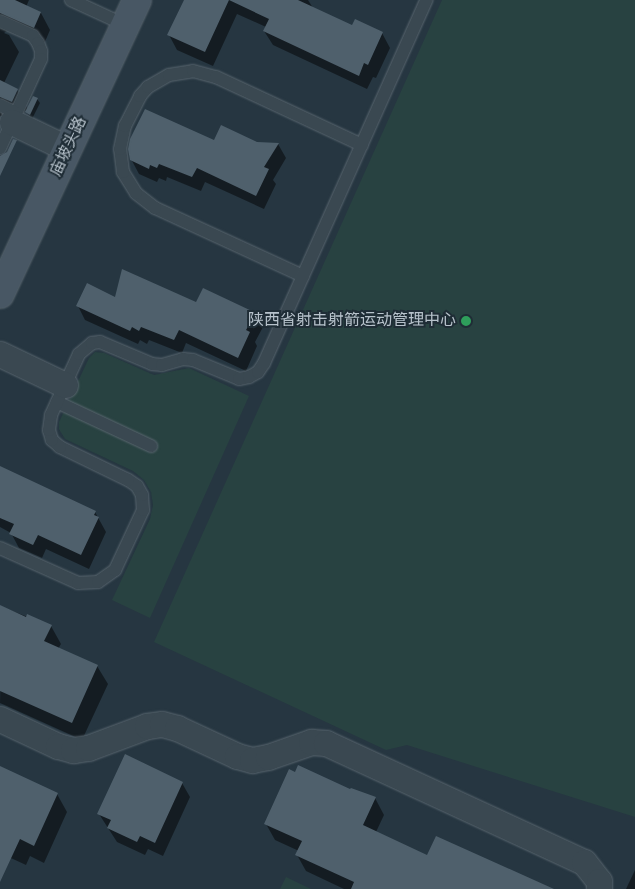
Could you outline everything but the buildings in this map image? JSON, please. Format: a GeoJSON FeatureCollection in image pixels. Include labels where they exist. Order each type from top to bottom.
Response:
{"type":"FeatureCollection","features":[{"type":"Feature","properties":{"kind":"street","name":"庙坡头路"},"geometry":{"type":"LineString","coordinates":[[0,294],[137,0]]}},
{"type":"Feature","properties":{"kind":"street"},"geometry":{"type":"LineString","coordinates":[[9,114],[68,149]]}},
{"type":"Feature","properties":{"kind":"street"},"geometry":{"type":"LineString","coordinates":[[0,354],[61,393]]}},
{"type":"Feature","properties":{"kind":"street"},"geometry":{"type":"LineString","coordinates":[[0,719],[58,746],[73,750],[88,748],[147,726],[162,724],[177,728],[237,756],[252,760],[268,757],[311,742],[326,743],[584,862],[599,881],[599,889]]}},
{"type":"Feature","properties":{"kind":"lane"},"geometry":{"type":"LineString","coordinates":[[71,0],[125,26]]}},
{"type":"Feature","properties":{"kind":"lane"},"geometry":{"type":"LineString","coordinates":[[0,548],[71,581],[85,584],[98,582],[115,570],[141,515],[143,500],[137,486],[64,450],[52,440],[49,430],[49,420],[84,347],[100,342],[152,364],[162,365],[183,358],[193,360],[234,378],[249,377],[258,372],[264,363],[426,0]]}},
{"type":"Feature","properties":{"kind":"lane"},"geometry":{"type":"LineString","coordinates":[[0,21],[33,36],[41,51],[41,59],[9,114],[0,148]]}},
{"type":"Feature","properties":{"kind":"lane"},"geometry":{"type":"LineString","coordinates":[[303,276],[155,208],[136,193],[123,172],[120,149],[125,126],[140,96],[148,87],[169,75],[193,71],[216,77],[362,145]]}},
{"type":"Feature","properties":{"kind":"lane"},"geometry":{"type":"LineString","coordinates":[[61,393],[152,446]]}},
{"type":"Feature","properties":{"kind":"green space","name":"陕西省射击射箭运动管理中心"},"geometry":{"type":"Polygon","coordinates":[[[442,0],[635,0],[635,817],[407,745],[386,750],[154,642],[442,0]]]}},
{"type":"Feature","properties":{"kind":"green space"},"geometry":{"type":"Polygon","coordinates":[[[95,352],[104,353],[154,375],[189,368],[249,396],[150,618],[112,600],[150,519],[153,505],[151,492],[144,480],[133,471],[65,439],[59,429],[59,422],[89,358],[95,352]]]}},
{"type":"Feature","properties":{"kind":"green space"},"geometry":{"type":"Polygon","coordinates":[[[286,877],[311,889],[280,889],[286,877]]]}},
{"type":"Feature","properties":{"kind":"place","name":"陕西省射击射箭运动管理中心"},"geometry":{"type":"Point","coordinates":[466,321]}}]}
